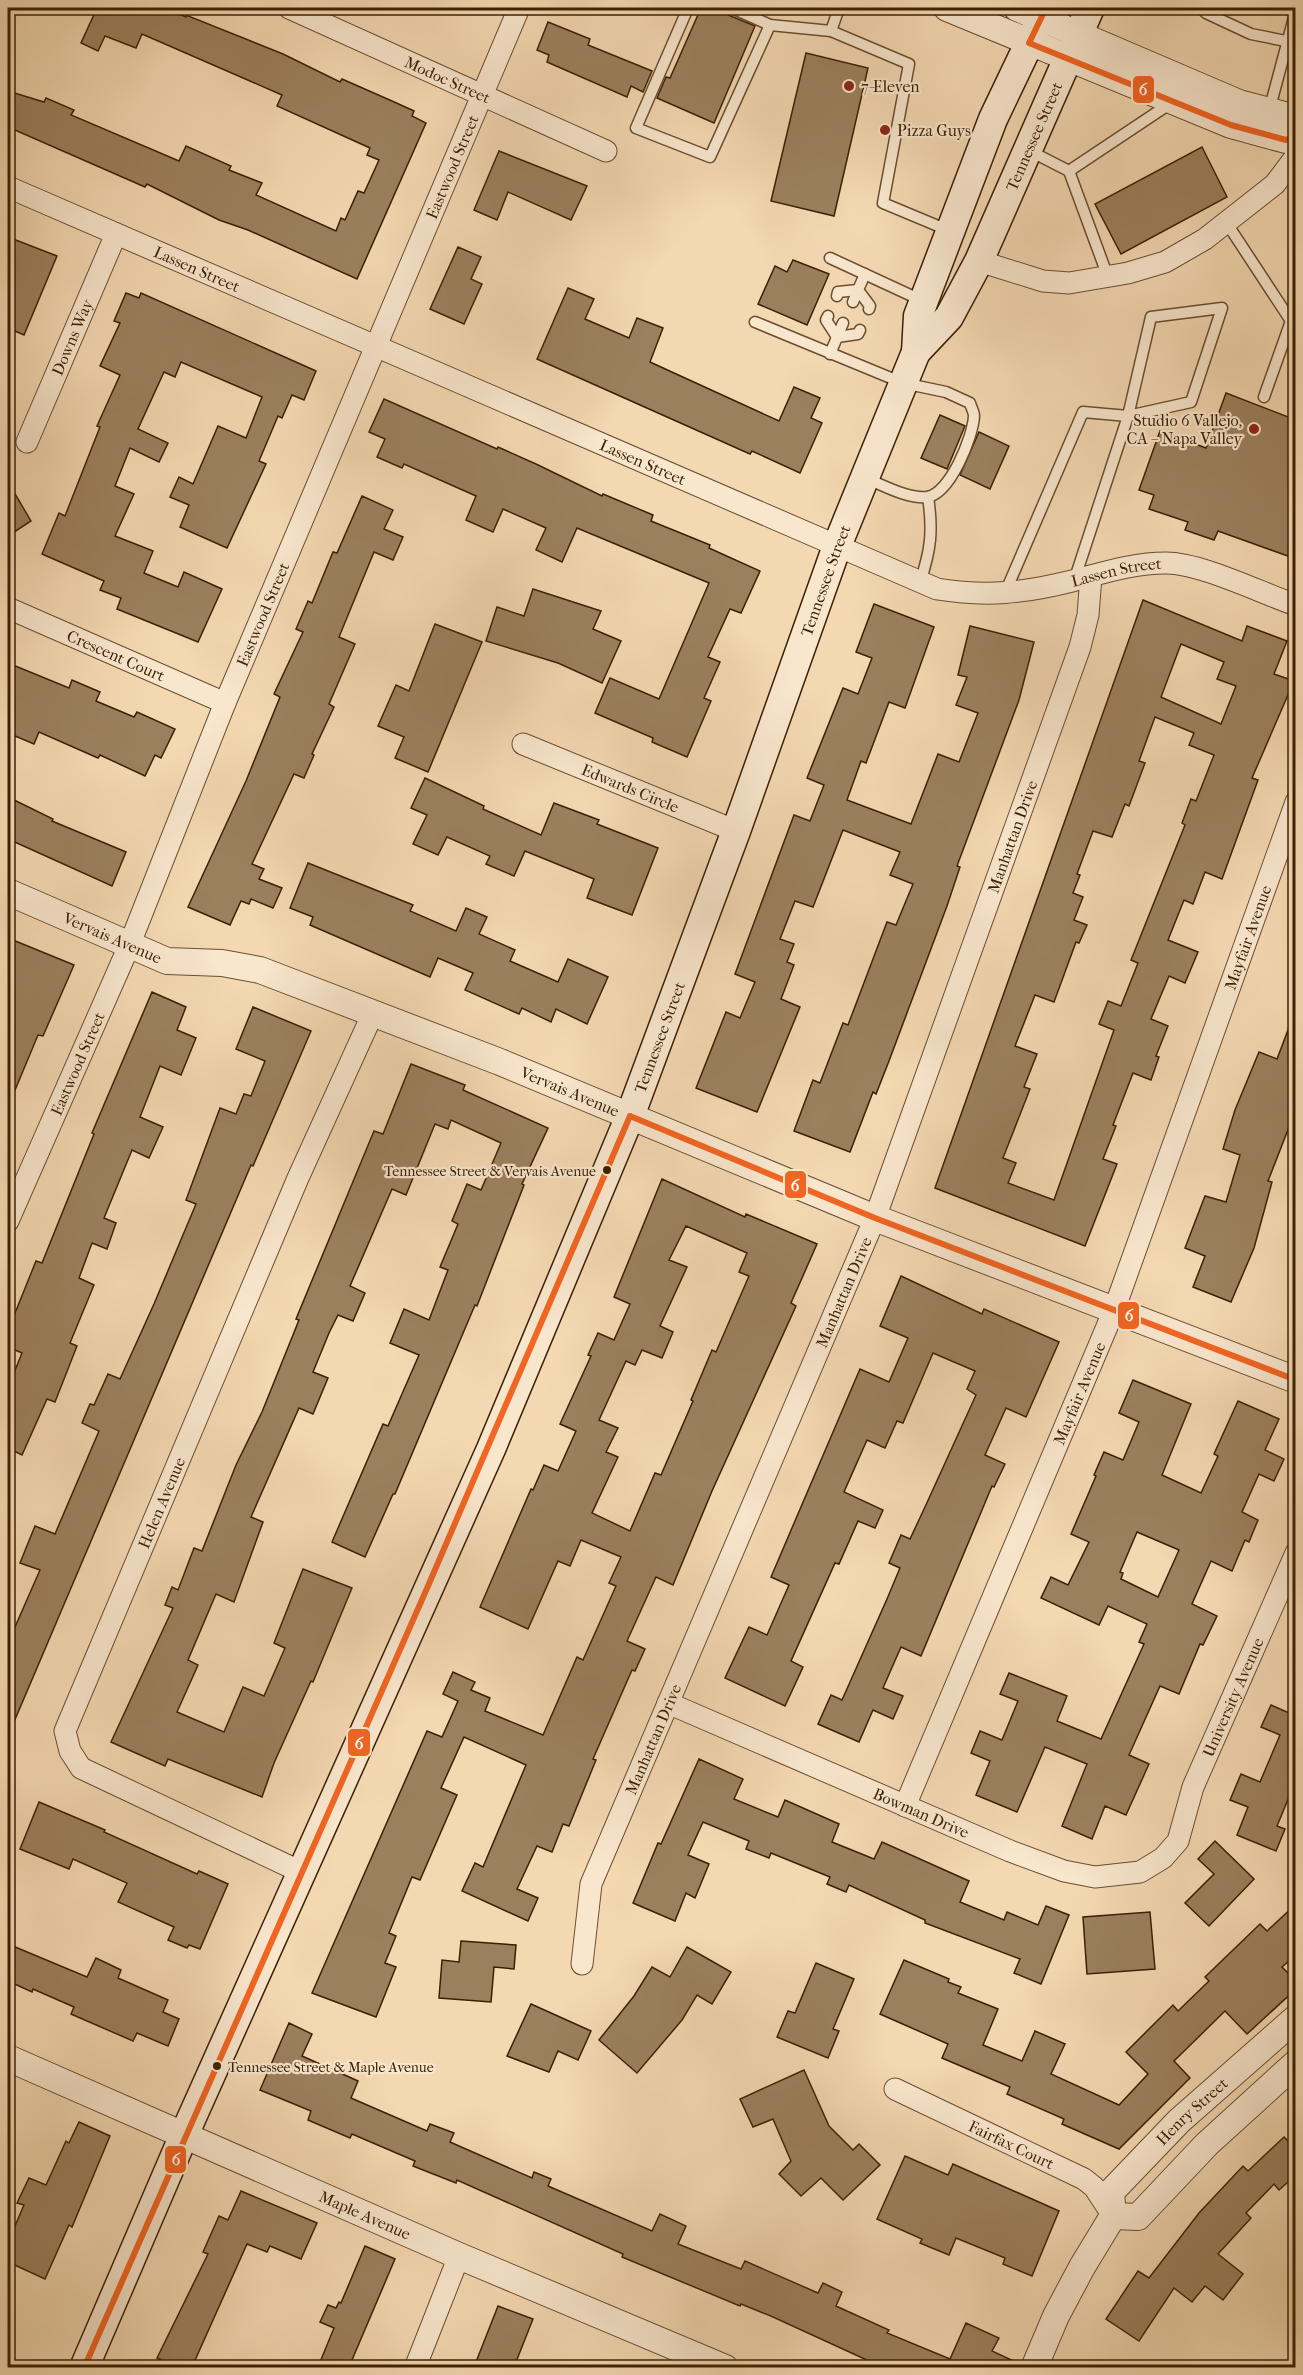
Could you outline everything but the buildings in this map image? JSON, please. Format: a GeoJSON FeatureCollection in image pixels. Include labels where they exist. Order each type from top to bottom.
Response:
{"type":"FeatureCollection","features":[{"type":"Feature","properties":{"kind":"main road","name":"Tennessee Street"},"geometry":{"type":"LineString","coordinates":[[916,352],[949,317],[979,261],[1090,8]]}},
{"type":"Feature","properties":{"kind":"main road","name":"Tennessee Street"},"geometry":{"type":"LineString","coordinates":[[84,2367],[184,2135],[491,1449],[630,1116],[736,831],[837,546],[916,352],[918,316],[923,302],[993,119],[1029,44],[1035,11]]}},
{"type":"Feature","properties":{"kind":"street","name":"Modoc Street"},"geometry":{"type":"LineString","coordinates":[[289,8],[606,151]]}},
{"type":"Feature","properties":{"kind":"street","name":"Eastwood Street"},"geometry":{"type":"LineString","coordinates":[[8,1221],[16,1179],[129,946],[225,703],[519,8]]}},
{"type":"Feature","properties":{"kind":"street"},"geometry":{"type":"LineString","coordinates":[[947,8],[1029,44],[1073,47],[1239,103],[1296,118]]}},
{"type":"Feature","properties":{"kind":"street"},"geometry":{"type":"LineString","coordinates":[[1035,11],[1073,47],[1173,102],[1262,135],[1286,140],[1296,136]]}},
{"type":"Feature","properties":{"kind":"street"},"geometry":{"type":"LineString","coordinates":[[979,261],[1043,281],[1069,284],[1166,262],[1204,239],[1275,184],[1296,156]]}},
{"type":"Feature","properties":{"kind":"street","name":"Lassen Street"},"geometry":{"type":"LineString","coordinates":[[8,187],[937,589],[975,595],[1029,591],[1140,564],[1169,563],[1195,568],[1296,605]]}},
{"type":"Feature","properties":{"kind":"street","name":"Downs Way"},"geometry":{"type":"LineString","coordinates":[[27,441],[116,234]]}},
{"type":"Feature","properties":{"kind":"street","name":"Manhattan Drive"},"geometry":{"type":"LineString","coordinates":[[582,1964],[591,1884],[875,1218],[1080,647],[1088,615],[1082,578]]}},
{"type":"Feature","properties":{"kind":"street","name":"Crescent Court"},"geometry":{"type":"LineString","coordinates":[[8,608],[225,703]]}},
{"type":"Feature","properties":{"kind":"street","name":"Edwards Circle"},"geometry":{"type":"LineString","coordinates":[[523,744],[736,831]]}},
{"type":"Feature","properties":{"kind":"street","name":"Mayfair Avenue"},"geometry":{"type":"LineString","coordinates":[[905,1806],[1114,1310],[1296,802]]}},
{"type":"Feature","properties":{"kind":"street","name":"Vervais Avenue"},"geometry":{"type":"LineString","coordinates":[[8,892],[166,961],[222,963],[260,970],[630,1116],[875,1218],[1296,1380]]}},
{"type":"Feature","properties":{"kind":"street","name":"Helen Avenue"},"geometry":{"type":"LineString","coordinates":[[301,1872],[81,1768],[70,1751],[65,1731],[298,1178],[373,1013]]}},
{"type":"Feature","properties":{"kind":"street","name":"University Avenue"},"geometry":{"type":"LineString","coordinates":[[1175,1844],[1193,1787],[1296,1553]]}},
{"type":"Feature","properties":{"kind":"street","name":"Bowman Drive"},"geometry":{"type":"LineString","coordinates":[[668,1703],[1010,1851],[1064,1871],[1095,1877],[1140,1872],[1163,1858],[1175,1844]]}},
{"type":"Feature","properties":{"kind":"street","name":"Henry Street"},"geometry":{"type":"LineString","coordinates":[[1034,2367],[1071,2287],[1113,2216],[1111,2192],[1179,2121],[1296,2018]]}},
{"type":"Feature","properties":{"kind":"street","name":"Maple Avenue"},"geometry":{"type":"LineString","coordinates":[[8,2058],[459,2256],[725,2367]]}},
{"type":"Feature","properties":{"kind":"street","name":"Henry Street"},"geometry":{"type":"LineString","coordinates":[[1113,2216],[1138,2217],[1207,2144],[1296,2063]]}},
{"type":"Feature","properties":{"kind":"street","name":"Fairfax Court"},"geometry":{"type":"LineString","coordinates":[[895,2089],[1084,2180],[1094,2187],[1113,2216]]}},
{"type":"Feature","properties":{"kind":"street"},"geometry":{"type":"LineString","coordinates":[[415,2367],[459,2256]]}},
{"type":"Feature","properties":{"kind":"lane"},"geometry":{"type":"LineString","coordinates":[[688,8],[636,128],[710,157],[770,25]]}},
{"type":"Feature","properties":{"kind":"lane"},"geometry":{"type":"LineString","coordinates":[[732,8],[770,25],[831,31],[909,64],[883,202],[950,232]]}},
{"type":"Feature","properties":{"kind":"lane"},"geometry":{"type":"LineString","coordinates":[[831,31],[839,8]]}},
{"type":"Feature","properties":{"kind":"lane"},"geometry":{"type":"LineString","coordinates":[[1202,8],[1206,13],[1251,34],[1291,42],[1296,50]]}},
{"type":"Feature","properties":{"kind":"lane"},"geometry":{"type":"LineString","coordinates":[[1269,111],[1291,42],[1296,10]]}},
{"type":"Feature","properties":{"kind":"lane"},"geometry":{"type":"LineString","coordinates":[[1069,171],[1173,102]]}},
{"type":"Feature","properties":{"kind":"lane"},"geometry":{"type":"LineString","coordinates":[[1028,150],[1069,171],[1108,277]]}},
{"type":"Feature","properties":{"kind":"lane"},"geometry":{"type":"LineString","coordinates":[[1226,222],[1293,321],[1264,397]]}},
{"type":"Feature","properties":{"kind":"lane"},"geometry":{"type":"LineString","coordinates":[[830,258],[923,302]]}},
{"type":"Feature","properties":{"kind":"lane"},"geometry":{"type":"LineString","coordinates":[[853,302],[865,274]]}},
{"type":"Feature","properties":{"kind":"lane"},"geometry":{"type":"LineString","coordinates":[[837,296],[838,292],[858,290]]}},
{"type":"Feature","properties":{"kind":"lane"},"geometry":{"type":"LineString","coordinates":[[858,290],[870,306],[869,309]]}},
{"type":"Feature","properties":{"kind":"lane"},"geometry":{"type":"LineString","coordinates":[[1004,593],[1083,412],[1128,416],[1191,402],[1222,308],[1151,317],[1128,416],[1082,578]]}},
{"type":"Feature","properties":{"kind":"lane"},"geometry":{"type":"LineString","coordinates":[[828,316],[826,320],[837,337]]}},
{"type":"Feature","properties":{"kind":"lane"},"geometry":{"type":"LineString","coordinates":[[755,322],[903,383],[960,396],[970,403],[974,414],[966,450],[943,488],[928,497],[909,495],[865,478]]}},
{"type":"Feature","properties":{"kind":"lane"},"geometry":{"type":"LineString","coordinates":[[830,354],[843,323]]}},
{"type":"Feature","properties":{"kind":"lane"},"geometry":{"type":"LineString","coordinates":[[837,337],[858,334],[860,330]]}},
{"type":"Feature","properties":{"kind":"lane"},"geometry":{"type":"LineString","coordinates":[[920,582],[931,550],[932,521],[928,497]]}},
{"type":"Feature","properties":{"kind":"transit line","name":"6"},"geometry":{"type":"LineString","coordinates":[[1046,8],[1029,43],[1231,125],[1286,140],[1296,136]]}},
{"type":"Feature","properties":{"kind":"transit line","name":"6"},"geometry":{"type":"LineString","coordinates":[[630,1116],[875,1218],[1296,1380]]}},
{"type":"Feature","properties":{"kind":"transit line","name":"6"},"geometry":{"type":"LineString","coordinates":[[84,2368],[428,1586],[630,1116]]}},
{"type":"Feature","properties":{"kind":"place","name":"7-Eleven"},"geometry":{"type":"Point","coordinates":[849,86]}},
{"type":"Feature","properties":{"kind":"place","name":"Pizza Guys"},"geometry":{"type":"Point","coordinates":[885,130]}},
{"type":"Feature","properties":{"kind":"place","name":"Studio 6 Vallejo, CA – Napa Valley"},"geometry":{"type":"Point","coordinates":[1254,429]}},
{"type":"Feature","properties":{"kind":"place","name":"Tennessee Street & Vervais Avenue"},"geometry":{"type":"Point","coordinates":[607,1170]}},
{"type":"Feature","properties":{"kind":"place","name":"Tennessee Street & Maple Avenue"},"geometry":{"type":"Point","coordinates":[217,2066]}}]}
